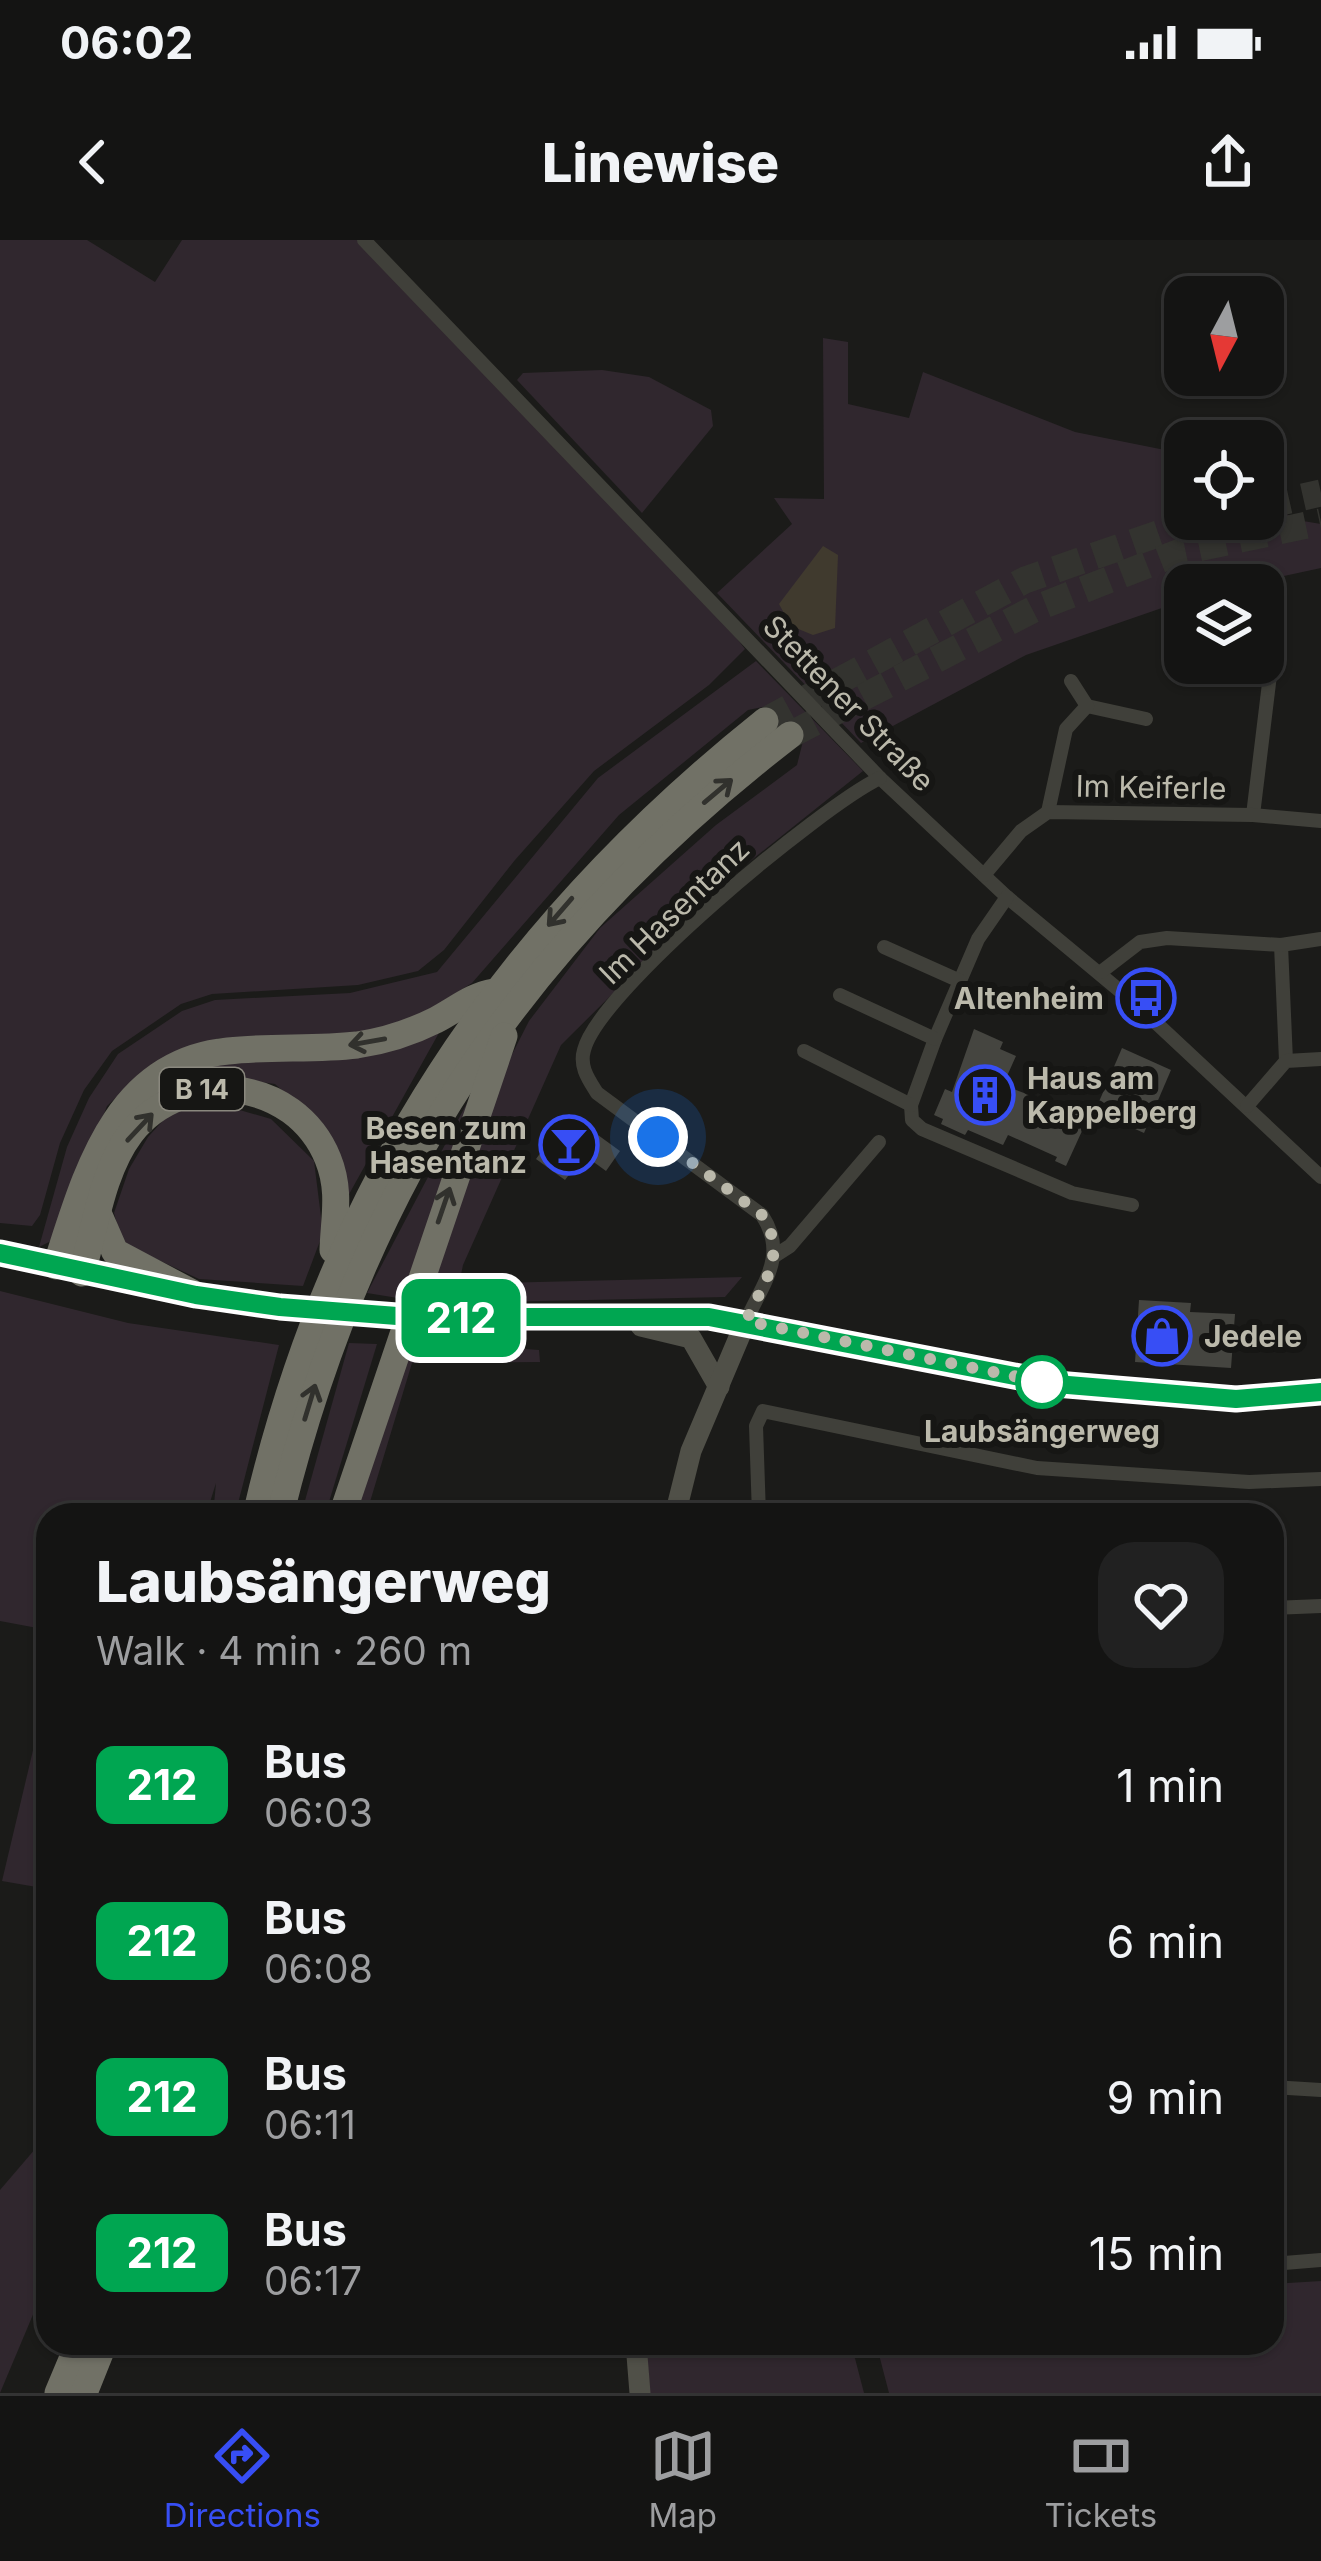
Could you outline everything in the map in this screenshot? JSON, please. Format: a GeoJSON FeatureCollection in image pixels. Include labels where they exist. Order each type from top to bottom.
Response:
{"type":"FeatureCollection","features":[{"type":"Feature","properties":{"kind":"highway","name":"B 14"},"geometry":{"type":"LineString","coordinates":[[259,1503],[294,1375],[333,1272],[402,1130],[632,836],[778,728]]}},
{"type":"Feature","properties":{"kind":"highway"},"geometry":{"type":"LineString","coordinates":[[69,1269],[104,1133],[127,1101],[158,1073],[191,1057],[226,1051],[360,1045],[403,1035],[473,996],[501,1002],[503,1044],[396,1317],[345,1503]]}},
{"type":"Feature","properties":{"kind":"highway","name":"B 14"},"geometry":{"type":"LineString","coordinates":[[283,1503],[319,1373],[377,1230],[501,1002]]}},
{"type":"Feature","properties":{"kind":"highway","name":"B 14"},"geometry":{"type":"LineString","coordinates":[[69,1269],[98,1213],[128,1136],[172,1099],[198,1090],[257,1093],[298,1117],[327,1156],[337,1192],[333,1272]]}},
{"type":"Feature","properties":{"kind":"highway"},"geometry":{"type":"LineString","coordinates":[[98,1213],[115,1252],[196,1295]]}},
{"type":"Feature","properties":{"kind":"highway"},"geometry":{"type":"LineString","coordinates":[[58,2393],[74,2355]]}},
{"type":"Feature","properties":{"kind":"highway"},"geometry":{"type":"LineString","coordinates":[[84,2393],[99,2355]]}},
{"type":"Feature","properties":{"kind":"main road"},"geometry":{"type":"LineString","coordinates":[[0,1253],[196,1295],[280,1307],[396,1317],[669,1316],[746,1321],[1056,1384],[1236,1399],[1321,1392]]}},
{"type":"Feature","properties":{"kind":"main road"},"geometry":{"type":"LineString","coordinates":[[556,1318],[662,1328],[691,1338],[719,1387]]}},
{"type":"Feature","properties":{"kind":"main road"},"geometry":{"type":"LineString","coordinates":[[678,1503],[691,1451],[746,1321]]}},
{"type":"Feature","properties":{"kind":"main road"},"geometry":{"type":"LineString","coordinates":[[637,2355],[640,2393]]}},
{"type":"Feature","properties":{"kind":"street","name":"Stettener Straße"},"geometry":{"type":"LineString","coordinates":[[364,240],[880,778],[1007,897],[1101,972],[1321,1177]]}},
{"type":"Feature","properties":{"kind":"street"},"geometry":{"type":"LineString","coordinates":[[1072,681],[1087,706],[1146,719]]}},
{"type":"Feature","properties":{"kind":"street","name":"Im Keiferle"},"geometry":{"type":"LineString","coordinates":[[1253,815],[1269,684]]}},
{"type":"Feature","properties":{"kind":"street","name":"Im Keiferle"},"geometry":{"type":"LineString","coordinates":[[1048,812],[1066,729],[1087,706]]}},
{"type":"Feature","properties":{"kind":"street","name":"Im Hasentanz"},"geometry":{"type":"LineString","coordinates":[[776,1255],[776,1240],[762,1215],[597,1093],[584,1073],[584,1051],[602,1019],[636,979],[714,905],[808,823],[845,795],[880,778]]}},
{"type":"Feature","properties":{"kind":"street","name":"Im Keiferle"},"geometry":{"type":"LineString","coordinates":[[984,875],[1021,831],[1048,812],[1253,815],[1321,821]]}},
{"type":"Feature","properties":{"kind":"street"},"geometry":{"type":"LineString","coordinates":[[1007,897],[978,939],[935,1039],[911,1105],[912,1120],[922,1130],[1072,1193],[1132,1205]]}},
{"type":"Feature","properties":{"kind":"street"},"geometry":{"type":"LineString","coordinates":[[1101,972],[1140,942],[1167,938],[1281,945],[1321,939]]}},
{"type":"Feature","properties":{"kind":"street"},"geometry":{"type":"LineString","coordinates":[[1247,1106],[1286,1061],[1281,945]]}},
{"type":"Feature","properties":{"kind":"street"},"geometry":{"type":"LineString","coordinates":[[884,946],[960,981]]}},
{"type":"Feature","properties":{"kind":"street"},"geometry":{"type":"LineString","coordinates":[[840,995],[935,1039]]}},
{"type":"Feature","properties":{"kind":"street"},"geometry":{"type":"LineString","coordinates":[[804,1051],[911,1105]]}},
{"type":"Feature","properties":{"kind":"street"},"geometry":{"type":"LineString","coordinates":[[1286,1061],[1321,1059]]}},
{"type":"Feature","properties":{"kind":"street"},"geometry":{"type":"LineString","coordinates":[[746,1321],[776,1255],[790,1246],[879,1142]]}},
{"type":"Feature","properties":{"kind":"street"},"geometry":{"type":"LineString","coordinates":[[759,1503],[756,1426],[763,1411],[1037,1468],[1249,1482],[1321,1479]]}},
{"type":"Feature","properties":{"kind":"street"},"geometry":{"type":"LineString","coordinates":[[1284,1608],[1321,1606]]}},
{"type":"Feature","properties":{"kind":"street"},"geometry":{"type":"LineString","coordinates":[[1284,2088],[1321,2090]]}},
{"type":"Feature","properties":{"kind":"street"},"geometry":{"type":"LineString","coordinates":[[1284,2263],[1321,2260]]}},
{"type":"Feature","properties":{"kind":"shaded area"},"geometry":{"type":"Polygon","coordinates":[[[0,240],[87,240],[155,282],[182,240],[359,240],[713,607],[745,649],[709,685],[594,771],[444,950],[418,971],[358,985],[212,994],[181,1004],[112,1051],[84,1090],[32,1226],[0,1223],[0,240]]]}},
{"type":"Feature","properties":{"kind":"shaded area"},"geometry":{"type":"Polygon","coordinates":[[[823,338],[848,342],[848,404],[909,418],[923,372],[1075,432],[1164,450],[1164,540],[1284,540],[1284,512],[1321,524],[1321,568],[1284,576],[1284,564],[1164,564],[1164,607],[1026,655],[861,743],[717,593],[792,524],[774,498],[824,499],[823,338]]]}},
{"type":"Feature","properties":{"kind":"shaded area"},"geometry":{"type":"Polygon","coordinates":[[[602,370],[649,377],[711,410],[713,426],[642,513],[517,380],[523,373],[602,370]]]}},
{"type":"Feature","properties":{"kind":"shaded area"},"geometry":{"type":"Polygon","coordinates":[[[823,546],[838,555],[835,628],[813,635],[791,626],[779,604],[823,546]]]}},
{"type":"Feature","properties":{"kind":"shaded area"},"geometry":{"type":"Polygon","coordinates":[[[756,661],[863,771],[729,878],[561,1045],[463,1265],[459,1284],[742,1277],[725,1297],[448,1303],[438,1292],[436,1278],[497,1084],[529,1021],[600,928],[716,825],[797,765],[803,741],[777,704],[748,710],[619,815],[472,983],[406,1024],[338,1040],[219,1038],[149,1066],[107,1106],[55,1239],[39,1247],[67,1147],[89,1098],[118,1054],[182,1011],[215,1000],[350,993],[437,972],[598,778],[756,661]]]}},
{"type":"Feature","properties":{"kind":"shaded area"},"geometry":{"type":"Polygon","coordinates":[[[440,1031],[348,1196],[328,1132],[275,1084],[218,1076],[155,1099],[153,1088],[213,1062],[440,1031]]]}},
{"type":"Feature","properties":{"kind":"shaded area"},"geometry":{"type":"Polygon","coordinates":[[[468,1101],[404,1299],[367,1293],[468,1101]]]}},
{"type":"Feature","properties":{"kind":"shaded area"},"geometry":{"type":"Polygon","coordinates":[[[212,1102],[271,1119],[314,1161],[323,1233],[303,1286],[199,1279],[122,1243],[114,1213],[129,1169],[148,1137],[168,1115],[212,1102]]]}},
{"type":"Feature","properties":{"kind":"shaded area"},"geometry":{"type":"Polygon","coordinates":[[[0,1291],[128,1323],[279,1345],[238,1503],[214,1503],[216,1483],[210,1503],[36,1503],[36,1628],[0,1621],[0,1291]]]}},
{"type":"Feature","properties":{"kind":"shaded area"},"geometry":{"type":"Polygon","coordinates":[[[349,1343],[377,1344],[329,1503],[304,1503],[349,1343]]]}},
{"type":"Feature","properties":{"kind":"shaded area"},"geometry":{"type":"Polygon","coordinates":[[[438,1343],[539,1350],[540,1362],[412,1363],[370,1503],[358,1503],[407,1356],[438,1343]]]}},
{"type":"Feature","properties":{"kind":"shaded area"},"geometry":{"type":"Polygon","coordinates":[[[36,1738],[36,1887],[2,1881],[36,1738]]]}},
{"type":"Feature","properties":{"kind":"shaded area"},"geometry":{"type":"Polygon","coordinates":[[[36,2148],[36,2308],[0,2393],[0,2190],[36,2148]]]}},
{"type":"Feature","properties":{"kind":"shaded area"},"geometry":{"type":"Polygon","coordinates":[[[1321,2281],[1321,2393],[889,2393],[879,2355],[1284,2355],[1284,2283],[1321,2281]]]}},
{"type":"Feature","properties":{"kind":"shaded area"},"geometry":{"type":"Polygon","coordinates":[[[647,2355],[854,2355],[864,2393],[650,2393],[647,2355]]]}},
{"type":"Feature","properties":{"kind":"building","name":"Haus am Kappelberg"},"geometry":{"type":"Polygon","coordinates":[[[974,1029],[1003,1042],[1000,1049],[1016,1056],[1003,1085],[1096,1120],[1090,1134],[1082,1131],[1066,1166],[1055,1161],[1057,1157],[1008,1135],[1003,1145],[968,1130],[965,1135],[941,1124],[943,1119],[934,1115],[945,1089],[952,1092],[974,1029]]]}},
{"type":"Feature","properties":{"kind":"building"},"geometry":{"type":"Polygon","coordinates":[[[1122,1048],[1171,1070],[1144,1133],[1095,1111],[1122,1048]]]}},
{"type":"Feature","properties":{"kind":"building","name":"Besen zum Hasentanz"},"geometry":{"type":"Polygon","coordinates":[[[569,1114],[620,1151],[606,1171],[584,1155],[565,1180],[536,1159],[569,1114]]]}},
{"type":"Feature","properties":{"kind":"building"},"geometry":{"type":"Polygon","coordinates":[[[1139,1300],[1191,1303],[1190,1312],[1235,1314],[1231,1368],[1135,1362],[1139,1300]]]}},
{"type":"Feature","properties":{"kind":"tunnel"},"geometry":{"type":"LineString","coordinates":[[1284,501],[1321,493]]}},
{"type":"Feature","properties":{"kind":"tunnel"},"geometry":{"type":"LineString","coordinates":[[790,735],[1034,609],[1180,552],[1321,522]]}},
{"type":"Feature","properties":{"kind":"tunnel"},"geometry":{"type":"LineString","coordinates":[[765,721],[1025,580],[1164,532]]}},
{"type":"Feature","properties":{"kind":"bus line","name":"212"},"geometry":{"type":"LineString","coordinates":[[0,1253],[196,1295],[280,1307],[410,1317],[709,1317],[1056,1384],[1236,1399],[1280,1399],[1321,1392]]}},
{"type":"Feature","properties":{"kind":"place","name":"Altenheim"},"geometry":{"type":"Point","coordinates":[1146,998]}},
{"type":"Feature","properties":{"kind":"place","name":"Haus am Kappelberg"},"geometry":{"type":"Point","coordinates":[985,1095]}},
{"type":"Feature","properties":{"kind":"place","name":"Besen zum Hasentanz"},"geometry":{"type":"Point","coordinates":[569,1145]}},
{"type":"Feature","properties":{"kind":"place","name":"Jedele"},"geometry":{"type":"Point","coordinates":[1162,1336]}},
{"type":"Feature","properties":{"kind":"place","name":"Laubsängerweg"},"geometry":{"type":"Point","coordinates":[1042,1382]}},
{"type":"Feature","properties":{"kind":"route"},"geometry":{"type":"LineString","coordinates":[[658,1137],[762,1215],[776,1240],[776,1255],[746,1321],[1042,1382]]}}]}
